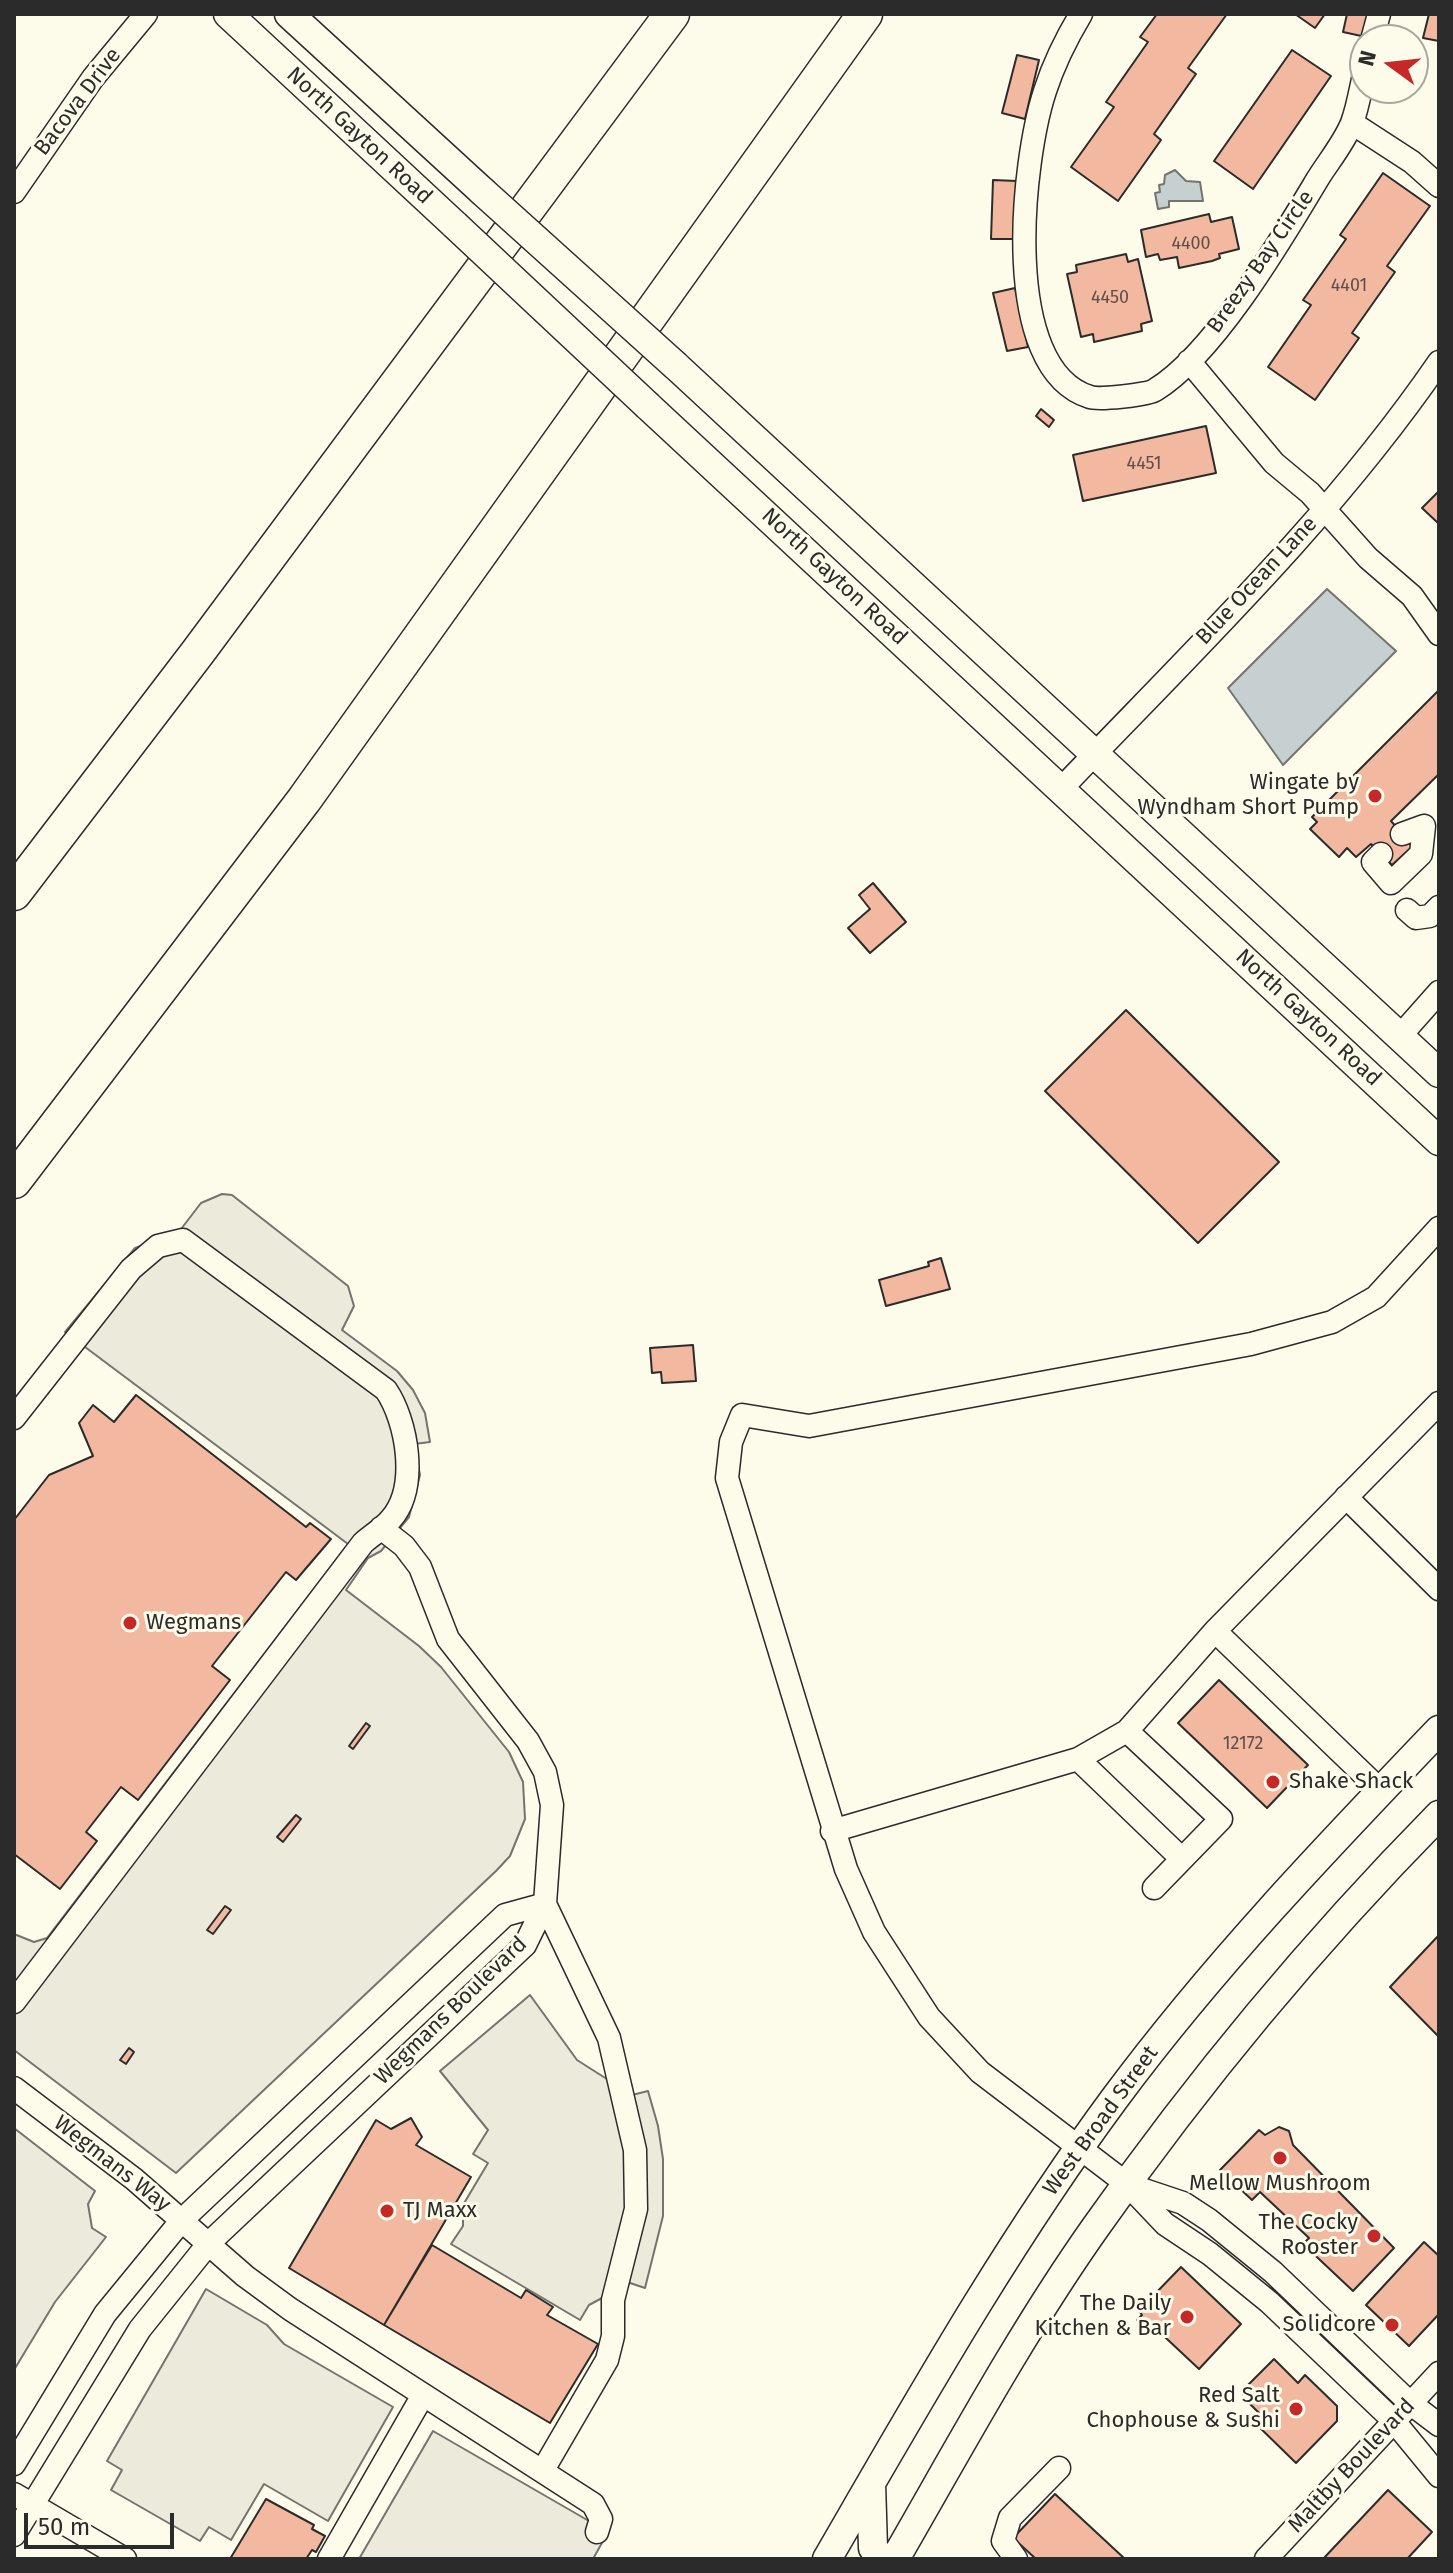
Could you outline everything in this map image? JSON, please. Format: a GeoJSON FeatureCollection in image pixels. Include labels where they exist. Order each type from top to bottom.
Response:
{"type":"FeatureCollection","features":[{"type":"Feature","properties":{"kind":"highway"},"geometry":{"type":"LineString","coordinates":[[14,893],[198,652],[672,14]]}},
{"type":"Feature","properties":{"kind":"highway"},"geometry":{"type":"LineString","coordinates":[[14,1181],[304,800],[865,14]]}},
{"type":"Feature","properties":{"kind":"main road","name":"North Gayton Road"},"geometry":{"type":"LineString","coordinates":[[228,14],[1439,1141]]}},
{"type":"Feature","properties":{"kind":"main road","name":"North Gayton Road"},"geometry":{"type":"LineString","coordinates":[[289,14],[676,366],[1439,1073]]}},
{"type":"Feature","properties":{"kind":"main road","name":"West Broad Street"},"geometry":{"type":"LineString","coordinates":[[827,2559],[991,2279],[1078,2148],[1219,1964],[1439,1730]]}},
{"type":"Feature","properties":{"kind":"main road"},"geometry":{"type":"LineString","coordinates":[[895,2559],[1059,2282],[1204,2079],[1267,2002],[1437,1822]]}},
{"type":"Feature","properties":{"kind":"main road"},"geometry":{"type":"LineString","coordinates":[[871,2482],[873,2548],[882,2559]]}},
{"type":"Feature","properties":{"kind":"street","name":"Bacova Drive"},"geometry":{"type":"LineString","coordinates":[[14,192],[93,78],[146,14]]}},
{"type":"Feature","properties":{"kind":"street","name":"Breezy Bay Circle"},"geometry":{"type":"LineString","coordinates":[[1081,14],[1061,48],[1044,93],[1031,155],[1024,266],[1032,319],[1045,362],[1064,385],[1093,398],[1153,392],[1189,361],[1237,304],[1352,123],[1357,104]]}},
{"type":"Feature","properties":{"kind":"street"},"geometry":{"type":"LineString","coordinates":[[1352,123],[1412,162],[1439,186]]}},
{"type":"Feature","properties":{"kind":"street"},"geometry":{"type":"LineString","coordinates":[[1189,361],[1274,463],[1325,509],[1368,558],[1412,596],[1439,634]]}},
{"type":"Feature","properties":{"kind":"street","name":"Blue Ocean Lane"},"geometry":{"type":"LineString","coordinates":[[1062,788],[1325,509],[1406,410],[1439,362]]}},
{"type":"Feature","properties":{"kind":"street"},"geometry":{"type":"LineString","coordinates":[[1402,834],[1432,819]]}},
{"type":"Feature","properties":{"kind":"street"},"geometry":{"type":"LineString","coordinates":[[1381,854],[1373,862],[1391,883],[1421,854],[1432,819]]}},
{"type":"Feature","properties":{"kind":"street"},"geometry":{"type":"LineString","coordinates":[[1407,910],[1416,918],[1430,916],[1439,907]]}},
{"type":"Feature","properties":{"kind":"street"},"geometry":{"type":"LineString","coordinates":[[1400,1036],[1439,992]]}},
{"type":"Feature","properties":{"kind":"street"},"geometry":{"type":"LineString","coordinates":[[1439,1228],[1376,1297],[1332,1322],[1251,1344],[809,1426],[742,1415],[731,1442],[727,1478],[832,1831],[874,1932],[929,2017],[980,2072],[1127,2184],[1165,2224],[1210,2254],[1269,2302],[1393,2420],[1439,2476]]}},
{"type":"Feature","properties":{"kind":"street"},"geometry":{"type":"LineString","coordinates":[[14,1418],[131,1269],[158,1246],[183,1240],[386,1390],[404,1427],[406,1476],[398,1506],[381,1528],[363,1543],[14,2002]]}},
{"type":"Feature","properties":{"kind":"street"},"geometry":{"type":"LineString","coordinates":[[832,1831],[1078,1759],[1127,1731],[1215,1631],[1439,1403]]}},
{"type":"Feature","properties":{"kind":"street"},"geometry":{"type":"LineString","coordinates":[[1346,1497],[1439,1589]]}},
{"type":"Feature","properties":{"kind":"street"},"geometry":{"type":"LineString","coordinates":[[381,1528],[404,1546],[420,1567],[430,1585],[448,1639],[528,1741],[545,1772],[552,1805],[545,1904],[609,2038],[631,2127],[637,2175],[636,2209],[613,2300],[613,2336],[607,2360],[543,2470]]}},
{"type":"Feature","properties":{"kind":"street"},"geometry":{"type":"LineString","coordinates":[[1215,1631],[1381,1791]]}},
{"type":"Feature","properties":{"kind":"street"},"geometry":{"type":"LineString","coordinates":[[1127,1731],[1221,1819],[1154,1888]]}},
{"type":"Feature","properties":{"kind":"street"},"geometry":{"type":"LineString","coordinates":[[1078,1759],[1182,1859]]}},
{"type":"Feature","properties":{"kind":"street","name":"Wegmans Boulevard"},"geometry":{"type":"LineString","coordinates":[[14,2464],[105,2314],[182,2220],[505,1915],[545,1904]]}},
{"type":"Feature","properties":{"kind":"street","name":"Wegmans Boulevard"},"geometry":{"type":"LineString","coordinates":[[14,2535],[140,2329],[209,2243],[525,1945],[545,1904]]}},
{"type":"Feature","properties":{"kind":"street","name":"Wegmans Way"},"geometry":{"type":"LineString","coordinates":[[14,2088],[290,2309],[543,2470],[599,2510],[597,2532]]}},
{"type":"Feature","properties":{"kind":"street"},"geometry":{"type":"LineString","coordinates":[[1127,2184],[1183,2203],[1209,2220],[1301,2296],[1410,2403],[1439,2425]]}},
{"type":"Feature","properties":{"kind":"street","name":"Maltby Boulevard"},"geometry":{"type":"LineString","coordinates":[[1266,2559],[1439,2373]]}},
{"type":"Feature","properties":{"kind":"street"},"geometry":{"type":"LineString","coordinates":[[329,2559],[423,2395]]}},
{"type":"Feature","properties":{"kind":"street"},"geometry":{"type":"LineString","coordinates":[[1016,2559],[1003,2541],[1005,2526],[1059,2468]]}},
{"type":"Feature","properties":{"kind":"street"},"geometry":{"type":"LineString","coordinates":[[14,2494],[125,2559]]}},
{"type":"Feature","properties":{"kind":"shaded area"},"geometry":{"type":"Polygon","coordinates":[[[1175,170],[1186,181],[1200,182],[1203,201],[1169,201],[1169,207],[1158,209],[1155,193],[1160,192],[1159,185],[1164,184],[1165,175],[1175,170]]]}},
{"type":"Feature","properties":{"kind":"shaded area"},"geometry":{"type":"Polygon","coordinates":[[[1327,589],[1396,651],[1283,765],[1228,688],[1327,589]]]}},
{"type":"Feature","properties":{"kind":"shaded area"},"geometry":{"type":"Polygon","coordinates":[[[222,1194],[232,1195],[348,1286],[354,1306],[342,1330],[397,1371],[413,1390],[425,1413],[430,1442],[414,1444],[420,1475],[409,1517],[381,1551],[368,1558],[346,1590],[419,1646],[441,1667],[509,1752],[523,1782],[525,1819],[510,1856],[496,1871],[176,2173],[14,2050],[14,1934],[34,1942],[47,1938],[348,1544],[65,1332],[135,1248],[178,1233],[201,1203],[222,1194]]]}},
{"type":"Feature","properties":{"kind":"shaded area"},"geometry":{"type":"Polygon","coordinates":[[[530,1995],[577,2060],[632,2095],[648,2091],[658,2126],[663,2159],[663,2216],[645,2288],[630,2283],[589,2305],[580,2320],[451,2244],[463,2226],[463,2205],[488,2163],[473,2154],[488,2130],[440,2071],[530,1995]]]}},
{"type":"Feature","properties":{"kind":"shaded area"},"geometry":{"type":"Polygon","coordinates":[[[14,2128],[95,2191],[88,2204],[92,2228],[106,2237],[55,2302],[14,2370],[14,2128]]]}},
{"type":"Feature","properties":{"kind":"shaded area"},"geometry":{"type":"Polygon","coordinates":[[[206,2289],[267,2325],[284,2344],[393,2407],[328,2521],[264,2484],[231,2540],[209,2527],[200,2541],[111,2490],[122,2470],[107,2461],[206,2289]]]}},
{"type":"Feature","properties":{"kind":"shaded area"},"geometry":{"type":"Polygon","coordinates":[[[433,2431],[608,2532],[593,2559],[359,2559],[433,2431]]]}},
{"type":"Feature","properties":{"kind":"building"},"geometry":{"type":"Polygon","coordinates":[[[1157,14],[1227,14],[1188,68],[1196,74],[1154,134],[1161,140],[1118,201],[1071,167],[1114,107],[1106,102],[1148,42],[1140,37],[1157,14]]]}},
{"type":"Feature","properties":{"kind":"building"},"geometry":{"type":"Polygon","coordinates":[[[1295,14],[1325,14],[1315,28],[1295,14]]]}},
{"type":"Feature","properties":{"kind":"building"},"geometry":{"type":"Polygon","coordinates":[[[1347,14],[1372,14],[1369,24],[1349,24],[1349,33],[1343,32],[1347,14]]]}},
{"type":"Feature","properties":{"kind":"building"},"geometry":{"type":"Polygon","coordinates":[[[1429,14],[1439,14],[1439,41],[1429,39],[1429,24],[1426,24],[1429,14]]]}},
{"type":"Feature","properties":{"kind":"building"},"geometry":{"type":"Polygon","coordinates":[[[1292,50],[1331,76],[1253,189],[1214,161],[1292,50]]]}},
{"type":"Feature","properties":{"kind":"building"},"geometry":{"type":"Polygon","coordinates":[[[1017,55],[1039,60],[1025,119],[1002,113],[1017,55]]]}},
{"type":"Feature","properties":{"kind":"building"},"geometry":{"type":"Polygon","coordinates":[[[1383,173],[1430,206],[1387,266],[1395,272],[1352,333],[1359,338],[1315,400],[1268,367],[1311,305],[1303,300],[1346,239],[1340,235],[1383,173]]]}},
{"type":"Feature","properties":{"kind":"building"},"geometry":{"type":"Polygon","coordinates":[[[993,180],[1017,181],[1014,239],[991,239],[993,180]]]}},
{"type":"Feature","properties":{"kind":"building"},"geometry":{"type":"Polygon","coordinates":[[[1209,214],[1211,222],[1232,217],[1239,249],[1219,254],[1220,258],[1212,261],[1179,268],[1177,257],[1160,260],[1158,254],[1146,257],[1141,230],[1209,214]]]}},
{"type":"Feature","properties":{"kind":"building"},"geometry":{"type":"Polygon","coordinates":[[[1126,254],[1128,262],[1138,259],[1152,321],[1141,324],[1142,331],[1094,342],[1093,334],[1081,337],[1067,274],[1077,272],[1076,265],[1126,254]]]}},
{"type":"Feature","properties":{"kind":"building"},"geometry":{"type":"Polygon","coordinates":[[[1015,288],[1028,347],[1007,351],[993,293],[1015,288]]]}},
{"type":"Feature","properties":{"kind":"building"},"geometry":{"type":"Polygon","coordinates":[[[1041,409],[1054,420],[1049,427],[1036,416],[1041,409]]]}},
{"type":"Feature","properties":{"kind":"building"},"geometry":{"type":"Polygon","coordinates":[[[1206,426],[1216,473],[1083,501],[1073,455],[1206,426]]]}},
{"type":"Feature","properties":{"kind":"building"},"geometry":{"type":"Polygon","coordinates":[[[1439,491],[1439,524],[1422,508],[1439,491]]]}},
{"type":"Feature","properties":{"kind":"building","name":"Wingate by Wyndham Short Pump"},"geometry":{"type":"Polygon","coordinates":[[[1439,690],[1439,774],[1391,821],[1413,846],[1392,865],[1371,844],[1356,857],[1347,848],[1339,857],[1310,829],[1317,822],[1312,817],[1439,690]]]}},
{"type":"Feature","properties":{"kind":"building"},"geometry":{"type":"Polygon","coordinates":[[[873,883],[906,922],[870,953],[848,928],[870,909],[859,895],[873,883]]]}},
{"type":"Feature","properties":{"kind":"building"},"geometry":{"type":"Polygon","coordinates":[[[1126,1010],[1279,1162],[1198,1243],[1045,1091],[1126,1010]]]}},
{"type":"Feature","properties":{"kind":"building"},"geometry":{"type":"Polygon","coordinates":[[[941,1258],[950,1289],[886,1306],[879,1280],[929,1266],[928,1262],[941,1258]]]}},
{"type":"Feature","properties":{"kind":"building"},"geometry":{"type":"Polygon","coordinates":[[[693,1345],[696,1381],[662,1383],[661,1372],[652,1373],[650,1348],[693,1345]]]}},
{"type":"Feature","properties":{"kind":"building","name":"Wegmans"},"geometry":{"type":"Polygon","coordinates":[[[136,1395],[306,1527],[310,1523],[331,1539],[296,1580],[286,1572],[212,1666],[230,1680],[138,1800],[121,1787],[86,1832],[97,1841],[60,1889],[14,1854],[14,1520],[49,1475],[93,1456],[79,1423],[93,1405],[114,1422],[136,1395]]]}},
{"type":"Feature","properties":{"kind":"building"},"geometry":{"type":"Polygon","coordinates":[[[1219,1680],[1308,1765],[1267,1808],[1178,1723],[1219,1680]]]}},
{"type":"Feature","properties":{"kind":"building"},"geometry":{"type":"Polygon","coordinates":[[[366,1723],[370,1726],[353,1749],[349,1746],[366,1723]]]}},
{"type":"Feature","properties":{"kind":"building"},"geometry":{"type":"Polygon","coordinates":[[[296,1815],[301,1819],[283,1842],[277,1837],[296,1815]]]}},
{"type":"Feature","properties":{"kind":"building"},"geometry":{"type":"Polygon","coordinates":[[[225,1906],[231,1910],[213,1934],[207,1930],[225,1906]]]}},
{"type":"Feature","properties":{"kind":"building"},"geometry":{"type":"Polygon","coordinates":[[[1439,1935],[1439,2037],[1390,1987],[1439,1935]]]}},
{"type":"Feature","properties":{"kind":"building"},"geometry":{"type":"Polygon","coordinates":[[[129,2048],[134,2052],[126,2064],[120,2060],[129,2048]]]}},
{"type":"Feature","properties":{"kind":"building","name":"TJ Maxx"},"geometry":{"type":"Polygon","coordinates":[[[411,2118],[422,2137],[416,2145],[471,2177],[384,2325],[289,2268],[376,2120],[391,2129],[411,2118]]]}},
{"type":"Feature","properties":{"kind":"building"},"geometry":{"type":"Polygon","coordinates":[[[1279,2127],[1289,2131],[1293,2145],[1394,2248],[1353,2291],[1303,2244],[1309,2238],[1260,2192],[1252,2200],[1220,2170],[1259,2130],[1265,2135],[1279,2127]]]}},
{"type":"Feature","properties":{"kind":"building"},"geometry":{"type":"Polygon","coordinates":[[[1424,2242],[1439,2256],[1439,2314],[1409,2346],[1366,2305],[1424,2242]]]}},
{"type":"Feature","properties":{"kind":"building"},"geometry":{"type":"Polygon","coordinates":[[[432,2245],[521,2298],[526,2290],[553,2307],[547,2315],[598,2344],[550,2423],[384,2325],[432,2245]]]}},
{"type":"Feature","properties":{"kind":"building","name":"The Daily Kitchen & Bar"},"geometry":{"type":"Polygon","coordinates":[[[1181,2267],[1241,2324],[1199,2369],[1151,2324],[1146,2329],[1137,2320],[1142,2315],[1136,2306],[1143,2298],[1147,2302],[1181,2267]]]}},
{"type":"Feature","properties":{"kind":"building","name":"Red Salt Chophouse & Sushi"},"geometry":{"type":"Polygon","coordinates":[[[1274,2359],[1298,2383],[1305,2375],[1337,2406],[1337,2421],[1296,2463],[1252,2420],[1259,2413],[1243,2397],[1243,2390],[1274,2359]]]}},
{"type":"Feature","properties":{"kind":"building"},"geometry":{"type":"Polygon","coordinates":[[[1388,2490],[1432,2532],[1407,2559],[1323,2559],[1388,2490]]]}},
{"type":"Feature","properties":{"kind":"building"},"geometry":{"type":"Polygon","coordinates":[[[1055,2494],[1125,2559],[1036,2559],[1013,2538],[1055,2494]]]}},
{"type":"Feature","properties":{"kind":"building"},"geometry":{"type":"Polygon","coordinates":[[[266,2499],[314,2525],[312,2529],[325,2536],[316,2552],[312,2550],[306,2559],[230,2559],[266,2499]]]}},
{"type":"Feature","properties":{"kind":"place","name":"Wingate by Wyndham Short Pump"},"geometry":{"type":"Point","coordinates":[1375,796]}},
{"type":"Feature","properties":{"kind":"place","name":"Wegmans"},"geometry":{"type":"Point","coordinates":[130,1623]}},
{"type":"Feature","properties":{"kind":"place","name":"Shake Shack"},"geometry":{"type":"Point","coordinates":[1273,1782]}},
{"type":"Feature","properties":{"kind":"place","name":"Mellow Mushroom"},"geometry":{"type":"Point","coordinates":[1280,2158]}},
{"type":"Feature","properties":{"kind":"place","name":"TJ Maxx"},"geometry":{"type":"Point","coordinates":[387,2211]}},
{"type":"Feature","properties":{"kind":"place","name":"The Cocky Rooster"},"geometry":{"type":"Point","coordinates":[1374,2236]}},
{"type":"Feature","properties":{"kind":"place","name":"The Daily Kitchen & Bar"},"geometry":{"type":"Point","coordinates":[1187,2317]}},
{"type":"Feature","properties":{"kind":"place","name":"Solidcore"},"geometry":{"type":"Point","coordinates":[1392,2325]}},
{"type":"Feature","properties":{"kind":"place","name":"Red Salt Chophouse & Sushi"},"geometry":{"type":"Point","coordinates":[1296,2409]}}]}
